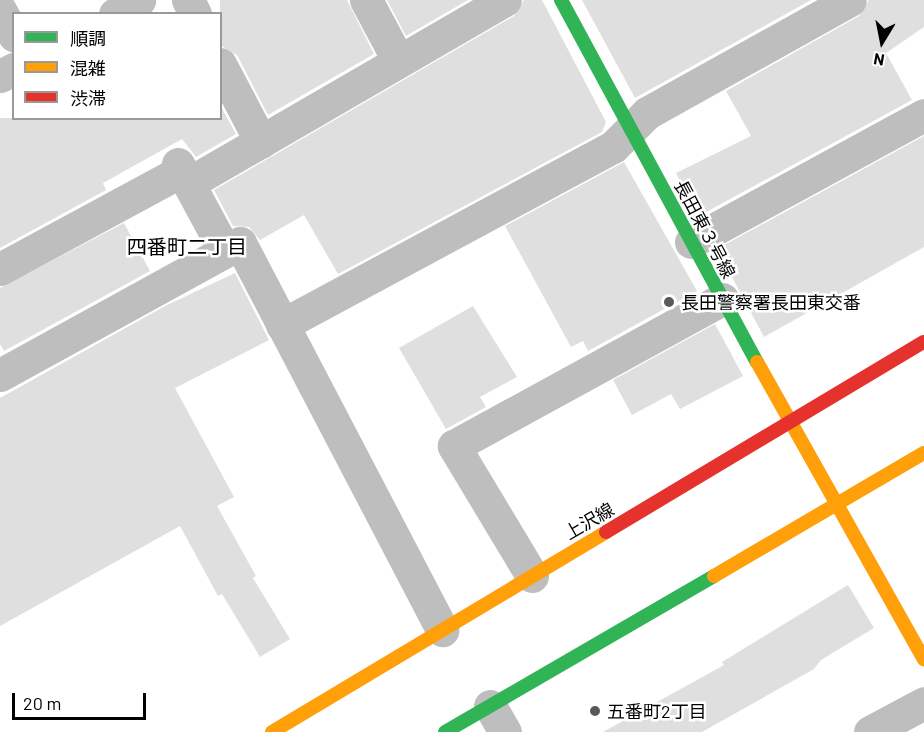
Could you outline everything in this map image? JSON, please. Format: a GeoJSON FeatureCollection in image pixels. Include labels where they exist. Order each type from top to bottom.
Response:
{"type":"FeatureCollection","features":[{"type":"Feature","properties":{"kind":"main road","name":"長田東３号線"},"geometry":{"type":"LineString","coordinates":[[561,0],[791,424],[924,659]]}},
{"type":"Feature","properties":{"kind":"main road","name":"上沢線"},"geometry":{"type":"LineString","coordinates":[[272,732],[791,424],[924,342]]}},
{"type":"Feature","properties":{"kind":"main road"},"geometry":{"type":"LineString","coordinates":[[445,732],[498,719],[924,453]]}},
{"type":"Feature","properties":{"kind":"street"},"geometry":{"type":"LineString","coordinates":[[118,12],[139,0]]}},
{"type":"Feature","properties":{"kind":"street"},"geometry":{"type":"LineString","coordinates":[[366,0],[398,60]]}},
{"type":"Feature","properties":{"kind":"street"},"geometry":{"type":"LineString","coordinates":[[0,269],[181,170],[261,142],[398,60],[505,0]]}},
{"type":"Feature","properties":{"kind":"street"},"geometry":{"type":"LineString","coordinates":[[282,325],[613,147],[647,113],[850,0]]}},
{"type":"Feature","properties":{"kind":"street"},"geometry":{"type":"LineString","coordinates":[[0,10],[12,31]]}},
{"type":"Feature","properties":{"kind":"street"},"geometry":{"type":"LineString","coordinates":[[222,68],[261,142]]}},
{"type":"Feature","properties":{"kind":"street"},"geometry":{"type":"LineString","coordinates":[[691,242],[924,115]]}},
{"type":"Feature","properties":{"kind":"street"},"geometry":{"type":"LineString","coordinates":[[181,170],[225,251]]}},
{"type":"Feature","properties":{"kind":"street"},"geometry":{"type":"LineString","coordinates":[[0,375],[240,243],[442,630]]}},
{"type":"Feature","properties":{"kind":"street"},"geometry":{"type":"LineString","coordinates":[[532,576],[454,446],[722,298]]}},
{"type":"Feature","properties":{"kind":"street"},"geometry":{"type":"LineString","coordinates":[[870,732],[924,703]]}},
{"type":"Feature","properties":{"kind":"building"},"geometry":{"type":"Polygon","coordinates":[[[220,0],[347,0],[374,54],[268,115],[237,55],[222,46],[222,12],[220,12],[220,0]]]}},
{"type":"Feature","properties":{"kind":"building"},"geometry":{"type":"Polygon","coordinates":[[[387,0],[468,0],[406,36],[387,0]]]}},
{"type":"Feature","properties":{"kind":"building"},"geometry":{"type":"Polygon","coordinates":[[[524,0],[542,0],[606,122],[602,132],[338,274],[304,215],[260,240],[249,227],[233,226],[214,190],[514,16],[524,0]]]}},
{"type":"Feature","properties":{"kind":"building"},"geometry":{"type":"Polygon","coordinates":[[[582,0],[811,0],[635,98],[582,0]]]}},
{"type":"Feature","properties":{"kind":"building"},"geometry":{"type":"Polygon","coordinates":[[[869,0],[924,0],[924,27],[886,53],[912,100],[699,216],[676,173],[751,136],[726,91],[859,16],[869,0]]]}},
{"type":"Feature","properties":{"kind":"building"},"geometry":{"type":"Polygon","coordinates":[[[222,109],[236,134],[196,157],[182,139],[103,183],[106,190],[0,248],[0,118],[12,118],[12,120],[222,120],[222,109]]]}},
{"type":"Feature","properties":{"kind":"building"},"geometry":{"type":"Polygon","coordinates":[[[924,136],[924,247],[764,337],[717,249],[924,136]]]}},
{"type":"Feature","properties":{"kind":"building"},"geometry":{"type":"Polygon","coordinates":[[[624,162],[697,291],[588,351],[583,341],[571,347],[505,226],[624,162]]]}},
{"type":"Feature","properties":{"kind":"building"},"geometry":{"type":"Polygon","coordinates":[[[124,223],[150,271],[4,351],[0,344],[0,288],[124,223]]]}},
{"type":"Feature","properties":{"kind":"building"},"geometry":{"type":"Polygon","coordinates":[[[235,273],[269,340],[175,388],[234,497],[217,506],[256,576],[253,578],[290,639],[260,657],[222,594],[218,596],[180,526],[0,626],[0,398],[167,305],[235,273]]]}},
{"type":"Feature","properties":{"kind":"building"},"geometry":{"type":"Polygon","coordinates":[[[473,306],[517,377],[480,397],[486,407],[446,429],[399,348],[473,306]]]}},
{"type":"Feature","properties":{"kind":"building"},"geometry":{"type":"Polygon","coordinates":[[[715,324],[743,376],[680,409],[671,394],[632,415],[613,380],[715,324]]]}},
{"type":"Feature","properties":{"kind":"building"},"geometry":{"type":"Polygon","coordinates":[[[848,585],[874,628],[821,660],[814,669],[702,732],[603,732],[724,665],[722,662],[848,585]]]}},
{"type":"Feature","properties":{"kind":"traffic: fast"},"geometry":{"type":"LineString","coordinates":[[561,0],[757,362]]}},
{"type":"Feature","properties":{"kind":"traffic: fast"},"geometry":{"type":"LineString","coordinates":[[445,732],[714,576]]}},
{"type":"Feature","properties":{"kind":"traffic: slow"},"geometry":{"type":"LineString","coordinates":[[757,362],[924,659]]}},
{"type":"Feature","properties":{"kind":"traffic: slow"},"geometry":{"type":"LineString","coordinates":[[714,576],[924,453]]}},
{"type":"Feature","properties":{"kind":"traffic: slow"},"geometry":{"type":"LineString","coordinates":[[272,732],[606,532]]}},
{"type":"Feature","properties":{"kind":"traffic: jam"},"geometry":{"type":"LineString","coordinates":[[606,532],[924,342]]}},
{"type":"Feature","properties":{"kind":"place","name":"長田警察署長田東交番"},"geometry":{"type":"Point","coordinates":[669,302]}},
{"type":"Feature","properties":{"kind":"place","name":"五番町2丁目"},"geometry":{"type":"Point","coordinates":[595,711]}},
{"type":"Feature","properties":{"kind":"district","name":"四番町二丁目"},"geometry":{"type":"Point","coordinates":[187,246]}}]}
